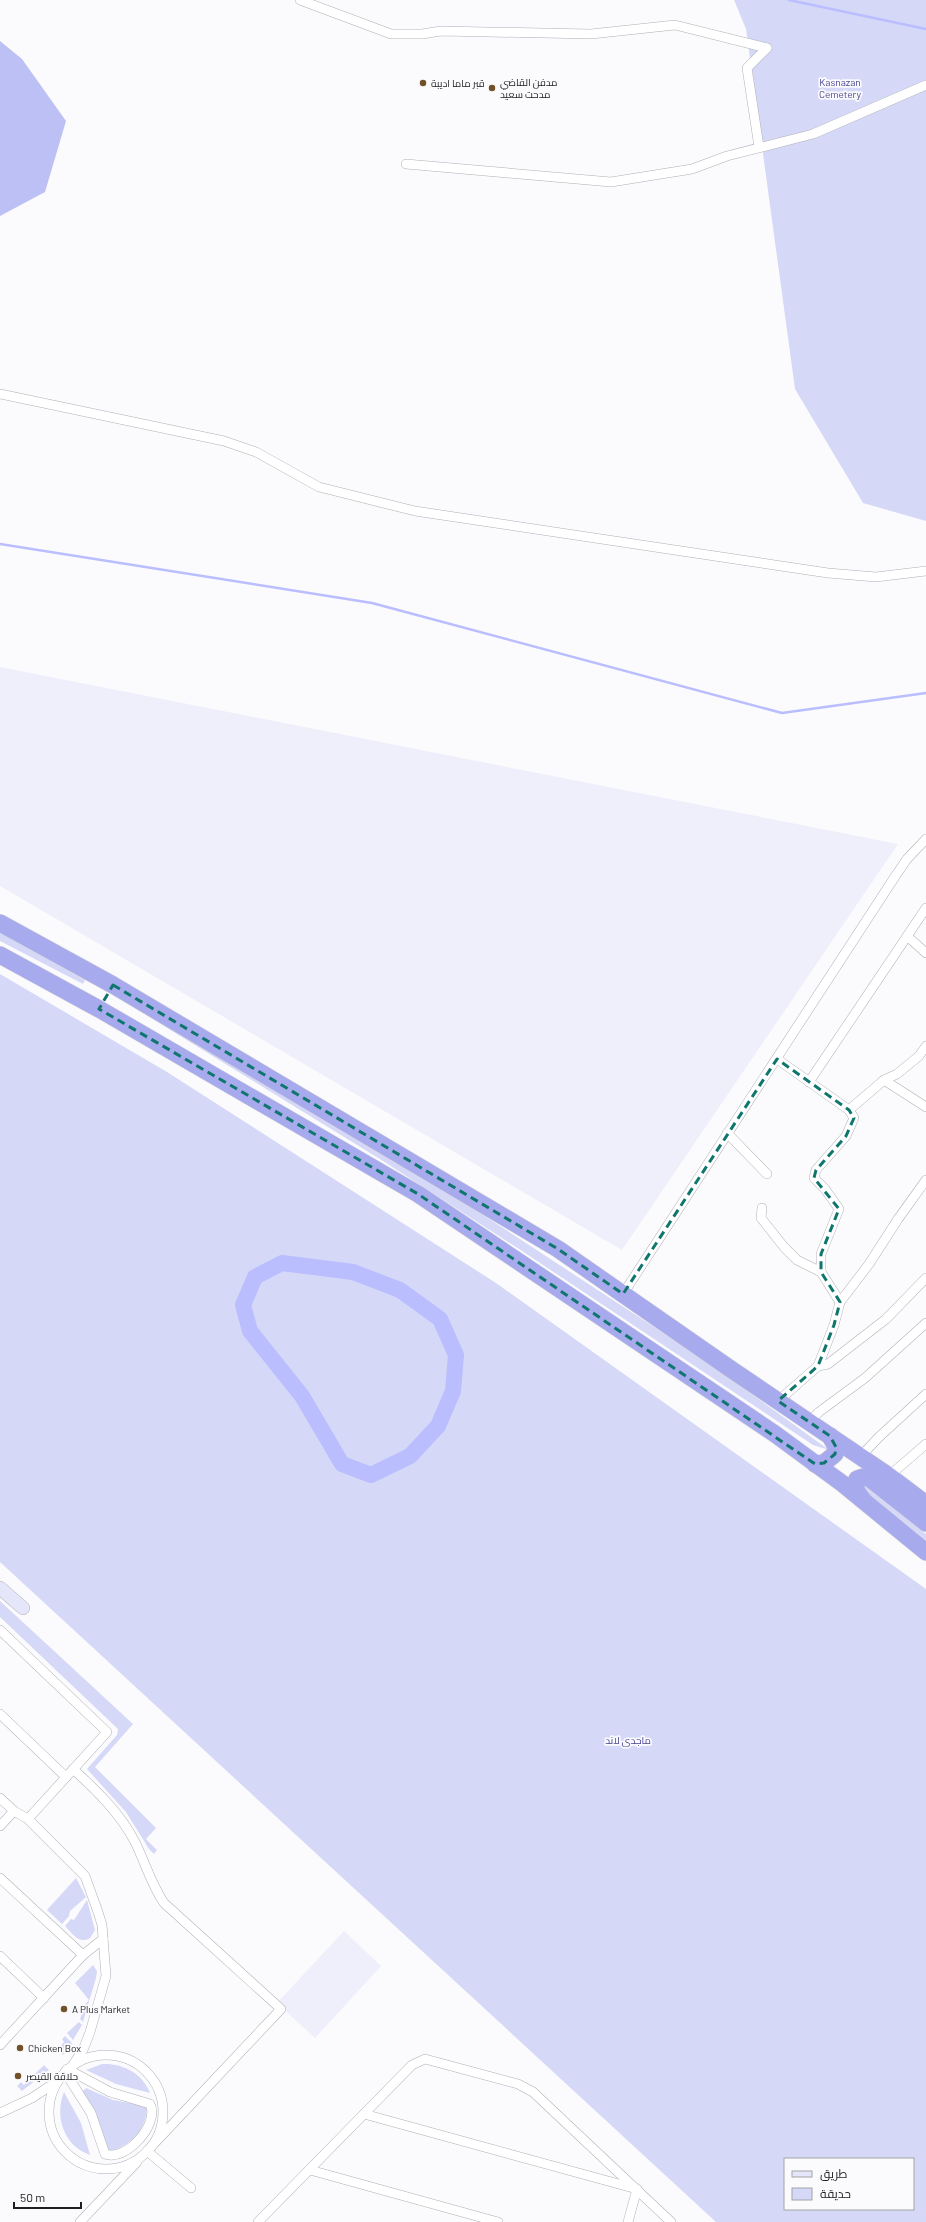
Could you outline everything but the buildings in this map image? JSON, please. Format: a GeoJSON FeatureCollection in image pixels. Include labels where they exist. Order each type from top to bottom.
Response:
{"type":"FeatureCollection","features":[{"type":"Feature","properties":{"kind":"highway"},"geometry":{"type":"LineString","coordinates":[[0,923],[113,986],[558,1249],[810,1421],[889,1476],[926,1504]]}},
{"type":"Feature","properties":{"kind":"highway"},"geometry":{"type":"LineString","coordinates":[[0,954],[418,1194],[775,1434],[864,1501],[926,1552]]}},
{"type":"Feature","properties":{"kind":"highway"},"geometry":{"type":"LineString","coordinates":[[98,1009],[113,986]]}},
{"type":"Feature","properties":{"kind":"highway"},"geometry":{"type":"LineString","coordinates":[[815,1464],[824,1463],[835,1454],[836,1447],[830,1436]]}},
{"type":"Feature","properties":{"kind":"highway"},"geometry":{"type":"LineString","coordinates":[[864,1501],[855,1488],[857,1480],[863,1476],[869,1478],[926,1523]]}},
{"type":"Feature","properties":{"kind":"street"},"geometry":{"type":"LineString","coordinates":[[300,0],[391,34],[422,34],[441,31],[591,34],[675,25],[767,48],[747,68],[759,148]]}},
{"type":"Feature","properties":{"kind":"street"},"geometry":{"type":"LineString","coordinates":[[406,164],[611,182],[692,168],[727,156],[813,134],[926,85]]}},
{"type":"Feature","properties":{"kind":"street"},"geometry":{"type":"LineString","coordinates":[[0,394],[224,442],[256,452],[319,487],[416,511],[828,573],[876,577],[926,571]]}},
{"type":"Feature","properties":{"kind":"street"},"geometry":{"type":"LineString","coordinates":[[623,1294],[896,874],[926,839]]}},
{"type":"Feature","properties":{"kind":"street"},"geometry":{"type":"LineString","coordinates":[[809,1082],[926,908]]}},
{"type":"Feature","properties":{"kind":"street"},"geometry":{"type":"LineString","coordinates":[[907,936],[926,953]]}},
{"type":"Feature","properties":{"kind":"street"},"geometry":{"type":"LineString","coordinates":[[849,1110],[884,1080],[897,1074],[919,1056],[926,1046]]}},
{"type":"Feature","properties":{"kind":"street"},"geometry":{"type":"LineString","coordinates":[[777,1059],[849,1110],[854,1118],[846,1136],[816,1170],[814,1178],[839,1209],[821,1254],[821,1272]]}},
{"type":"Feature","properties":{"kind":"street"},"geometry":{"type":"LineString","coordinates":[[884,1080],[926,1107]]}},
{"type":"Feature","properties":{"kind":"street"},"geometry":{"type":"LineString","coordinates":[[727,1133],[767,1174]]}},
{"type":"Feature","properties":{"kind":"street"},"geometry":{"type":"LineString","coordinates":[[778,1400],[818,1366],[834,1325],[840,1302],[869,1264],[898,1219],[926,1180]]}},
{"type":"Feature","properties":{"kind":"street"},"geometry":{"type":"LineString","coordinates":[[762,1208],[761,1218],[784,1248],[797,1260],[821,1272],[840,1302]]}},
{"type":"Feature","properties":{"kind":"street"},"geometry":{"type":"LineString","coordinates":[[818,1366],[828,1364],[886,1319],[926,1278]]}},
{"type":"Feature","properties":{"kind":"street"},"geometry":{"type":"LineString","coordinates":[[810,1421],[924,1329]]}},
{"type":"Feature","properties":{"kind":"street"},"geometry":{"type":"LineString","coordinates":[[860,1457],[879,1437],[926,1394]]}},
{"type":"Feature","properties":{"kind":"street"},"geometry":{"type":"LineString","coordinates":[[889,1476],[926,1444]]}},
{"type":"Feature","properties":{"kind":"street"},"geometry":{"type":"LineString","coordinates":[[0,1588],[23,1608]]}},
{"type":"Feature","properties":{"kind":"street"},"geometry":{"type":"LineString","coordinates":[[0,1630],[107,1732],[28,1819]]}},
{"type":"Feature","properties":{"kind":"street"},"geometry":{"type":"LineString","coordinates":[[0,1714],[66,1777]]}},
{"type":"Feature","properties":{"kind":"street"},"geometry":{"type":"LineString","coordinates":[[73,1769],[106,1800],[126,1826],[144,1862],[154,1889],[164,1902],[281,2009],[80,2222]]}},
{"type":"Feature","properties":{"kind":"street"},"geometry":{"type":"LineString","coordinates":[[0,1798],[14,1811],[28,1819],[85,1876],[98,1912],[103,1940],[106,1976],[87,2040],[87,2049],[91,2054],[115,2055],[130,2060],[146,2072],[156,2085],[162,2103],[162,2119],[158,2134],[147,2151],[130,2163],[114,2168],[97,2168],[81,2163],[67,2153],[56,2140],[50,2124],[49,2107],[51,2096],[57,2081]]}},
{"type":"Feature","properties":{"kind":"street"},"geometry":{"type":"LineString","coordinates":[[0,1826],[14,1811]]}},
{"type":"Feature","properties":{"kind":"street"},"geometry":{"type":"LineString","coordinates":[[0,1878],[84,1955]]}},
{"type":"Feature","properties":{"kind":"street"},"geometry":{"type":"LineString","coordinates":[[2,2040],[84,1955],[103,1940]]}},
{"type":"Feature","properties":{"kind":"street"},"geometry":{"type":"LineString","coordinates":[[0,1956],[44,1998]]}},
{"type":"Feature","properties":{"kind":"street"},"geometry":{"type":"LineString","coordinates":[[0,2113],[32,2098],[57,2081],[68,2068],[87,2040]]}},
{"type":"Feature","properties":{"kind":"street"},"geometry":{"type":"LineString","coordinates":[[68,2068],[97,2055]]}},
{"type":"Feature","properties":{"kind":"street"},"geometry":{"type":"LineString","coordinates":[[258,2222],[415,2063],[425,2059],[518,2084],[533,2092],[671,2222]]}},
{"type":"Feature","properties":{"kind":"street"},"geometry":{"type":"LineString","coordinates":[[68,2068],[110,2092],[150,2104],[150,2121],[139,2140],[121,2152],[105,2154],[91,2113],[68,2068]]}},
{"type":"Feature","properties":{"kind":"street"},"geometry":{"type":"LineString","coordinates":[[32,2098],[42,2097],[49,2107]]}},
{"type":"Feature","properties":{"kind":"street"},"geometry":{"type":"LineString","coordinates":[[364,2114],[637,2189]]}},
{"type":"Feature","properties":{"kind":"street"},"geometry":{"type":"LineString","coordinates":[[147,2151],[190,2188]]}},
{"type":"Feature","properties":{"kind":"street"},"geometry":{"type":"LineString","coordinates":[[310,2170],[493,2221]]}},
{"type":"Feature","properties":{"kind":"street"},"geometry":{"type":"LineString","coordinates":[[628,2222],[637,2189]]}},
{"type":"Feature","properties":{"kind":"highlighted area"},"geometry":{"type":"Polygon","coordinates":[[[113,985],[558,1249],[623,1294],[777,1059],[849,1110],[854,1118],[846,1136],[816,1170],[814,1178],[839,1209],[821,1254],[821,1272],[840,1302],[834,1325],[818,1366],[778,1401],[830,1436],[836,1447],[835,1454],[824,1463],[815,1464],[418,1194],[99,1009],[113,985]]]}},
{"type":"Feature","properties":{"kind":"shaded area"},"geometry":{"type":"Polygon","coordinates":[[[0,41],[22,59],[66,121],[45,192],[0,216],[0,41]]]}},
{"type":"Feature","properties":{"kind":"shaded area"},"geometry":{"type":"Polygon","coordinates":[[[0,667],[898,844],[622,1250],[0,886],[0,667]]]}},
{"type":"Feature","properties":{"kind":"shaded area"},"geometry":{"type":"Polygon","coordinates":[[[344,1931],[381,1966],[315,2038],[277,2003],[344,1931]]]}},
{"type":"Feature","properties":{"kind":"green space","name":"Kasnazan Cemetery"},"geometry":{"type":"Polygon","coordinates":[[[734,0],[926,0],[926,521],[863,503],[795,389],[746,29],[734,0]]]}},
{"type":"Feature","properties":{"kind":"green space"},"geometry":{"type":"Polygon","coordinates":[[[0,931],[85,980],[83,984],[0,941],[0,931]]]}},
{"type":"Feature","properties":{"kind":"green space","name":"ماجدی لاند"},"geometry":{"type":"Polygon","coordinates":[[[0,974],[167,1072],[496,1283],[926,1589],[926,2222],[716,2222],[0,1562],[0,974]]]}},
{"type":"Feature","properties":{"kind":"green space"},"geometry":{"type":"Polygon","coordinates":[[[133,1007],[255,1069],[474,1209],[703,1359],[829,1450],[813,1445],[519,1249],[383,1161],[133,1007]]]}},
{"type":"Feature","properties":{"kind":"green space"},"geometry":{"type":"Polygon","coordinates":[[[865,1486],[926,1534],[926,1540],[863,1490],[865,1486]]]}},
{"type":"Feature","properties":{"kind":"green space"},"geometry":{"type":"Polygon","coordinates":[[[0,1601],[133,1724],[95,1767],[156,1828],[146,1839],[157,1850],[154,1854],[149,1849],[126,1812],[87,1769],[117,1735],[118,1729],[0,1617],[0,1601]]]}},
{"type":"Feature","properties":{"kind":"green space"},"geometry":{"type":"Polygon","coordinates":[[[76,1878],[86,1897],[70,1911],[69,1916],[62,1924],[47,1910],[76,1878]]]}},
{"type":"Feature","properties":{"kind":"green space"},"geometry":{"type":"Polygon","coordinates":[[[87,1900],[95,1930],[90,1938],[82,1940],[73,1935],[65,1926],[71,1919],[74,1920],[87,1900]]]}},
{"type":"Feature","properties":{"kind":"green space"},"geometry":{"type":"Polygon","coordinates":[[[93,1965],[97,1971],[96,1978],[83,2022],[80,2019],[83,2011],[81,2009],[89,2000],[75,1983],[93,1965]]]}},
{"type":"Feature","properties":{"kind":"green space"},"geometry":{"type":"Polygon","coordinates":[[[79,2022],[82,2025],[73,2040],[67,2033],[79,2022]]]}},
{"type":"Feature","properties":{"kind":"green space"},"geometry":{"type":"Polygon","coordinates":[[[65,2036],[72,2043],[63,2055],[57,2050],[64,2042],[62,2039],[65,2036]]]}},
{"type":"Feature","properties":{"kind":"green space"},"geometry":{"type":"Polygon","coordinates":[[[102,2064],[117,2065],[131,2071],[142,2080],[150,2093],[116,2084],[86,2070],[102,2064]]]}},
{"type":"Feature","properties":{"kind":"green space"},"geometry":{"type":"Polygon","coordinates":[[[44,2065],[49,2070],[22,2091],[17,2086],[21,2082],[24,2085],[44,2065]]]}},
{"type":"Feature","properties":{"kind":"green space"},"geometry":{"type":"Polygon","coordinates":[[[86,2088],[113,2100],[147,2106],[144,2122],[136,2136],[130,2142],[107,2151],[82,2092],[86,2088]]]}},
{"type":"Feature","properties":{"kind":"green space"},"geometry":{"type":"Polygon","coordinates":[[[64,2092],[81,2123],[90,2155],[81,2151],[74,2145],[64,2130],[60,2111],[64,2092]]]}},
{"type":"Feature","properties":{"kind":"waterway"},"geometry":{"type":"LineString","coordinates":[[789,0],[926,29]]}},
{"type":"Feature","properties":{"kind":"waterway"},"geometry":{"type":"LineString","coordinates":[[0,544],[372,603],[782,713],[926,693]]}},
{"type":"Feature","properties":{"kind":"waterway"},"geometry":{"type":"LineString","coordinates":[[282,1263],[353,1272],[400,1290],[440,1319],[456,1355],[453,1391],[438,1426],[410,1456],[371,1475],[342,1464],[302,1396],[250,1331],[243,1305],[255,1277],[282,1263]]}},
{"type":"Feature","properties":{"kind":"place","name":"قبر ماما اديبة"},"geometry":{"type":"Point","coordinates":[423,83]}},
{"type":"Feature","properties":{"kind":"place","name":"مدفن القاضي مدحت سعيد"},"geometry":{"type":"Point","coordinates":[492,88]}},
{"type":"Feature","properties":{"kind":"place","name":"A Plus Market"},"geometry":{"type":"Point","coordinates":[64,2009]}},
{"type":"Feature","properties":{"kind":"place","name":"Chicken Box"},"geometry":{"type":"Point","coordinates":[20,2048]}},
{"type":"Feature","properties":{"kind":"place","name":"حلاقة القيصر"},"geometry":{"type":"Point","coordinates":[18,2076]}}]}
